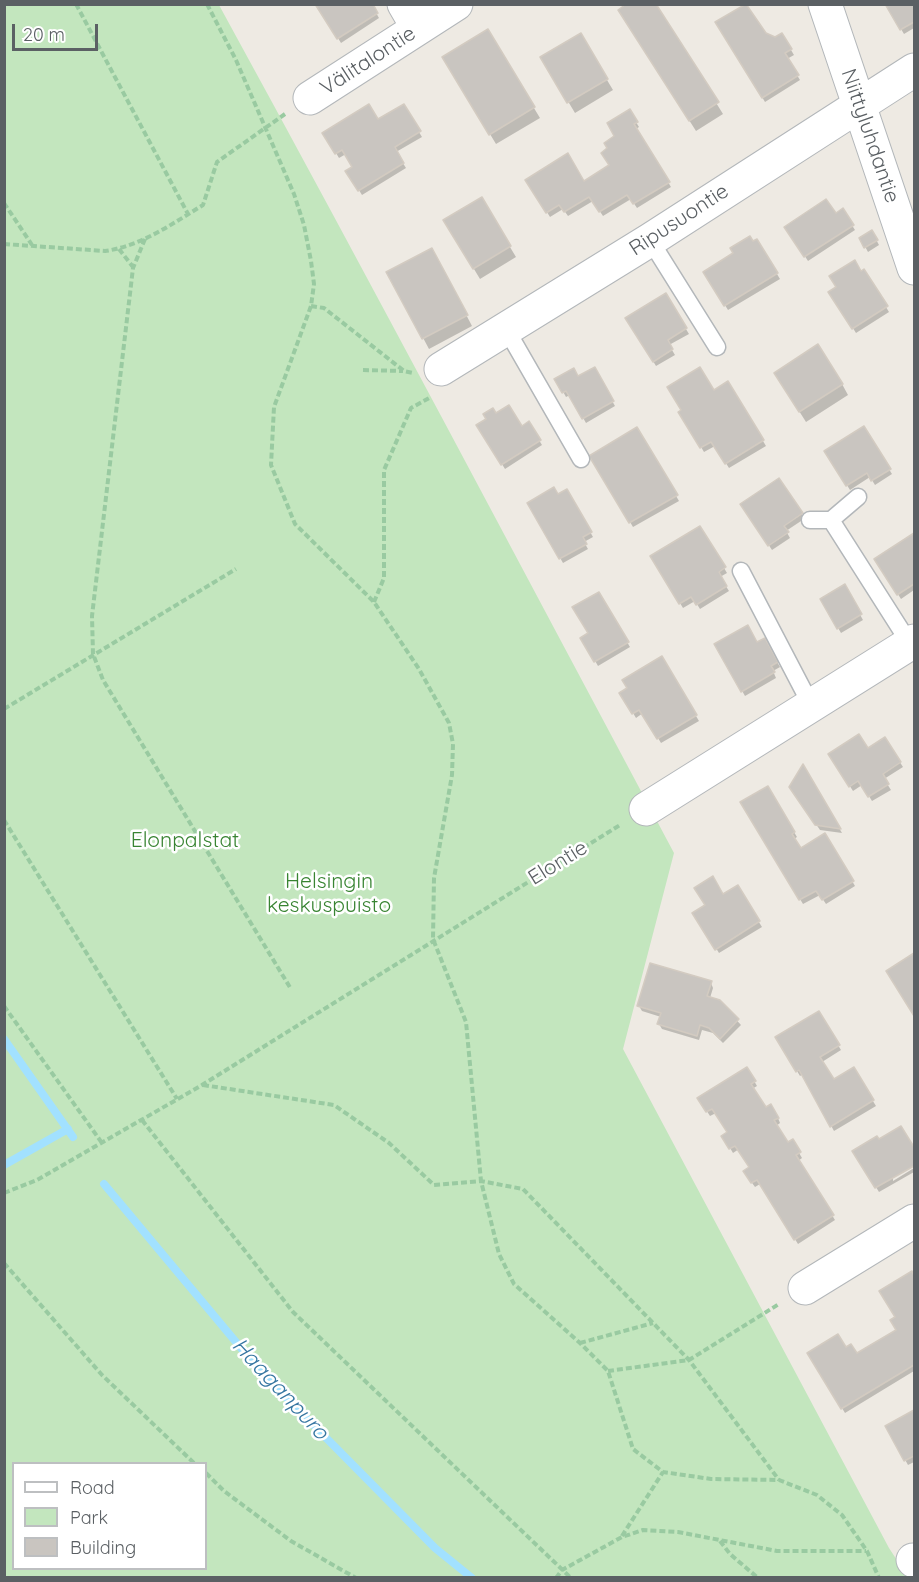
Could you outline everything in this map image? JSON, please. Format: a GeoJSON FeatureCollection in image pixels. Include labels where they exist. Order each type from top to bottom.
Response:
{"type":"FeatureCollection","features":[{"type":"Feature","properties":{"kind":"street","name":"Välitalontie"},"geometry":{"type":"LineString","coordinates":[[310,98],[411,16],[456,4]]}},
{"type":"Feature","properties":{"kind":"street","name":"Niittyluhdantie"},"geometry":{"type":"LineString","coordinates":[[825,4],[915,268]]}},
{"type":"Feature","properties":{"kind":"street","name":"Ripusuontie"},"geometry":{"type":"LineString","coordinates":[[441,369],[505,327],[650,240],[915,70]]}},
{"type":"Feature","properties":{"kind":"street"},"geometry":{"type":"LineString","coordinates":[[646,808],[912,643]]}},
{"type":"Feature","properties":{"kind":"street"},"geometry":{"type":"LineString","coordinates":[[805,1288],[915,1221]]}},
{"type":"Feature","properties":{"kind":"lane"},"geometry":{"type":"LineString","coordinates":[[650,240],[717,347]]}},
{"type":"Feature","properties":{"kind":"lane"},"geometry":{"type":"LineString","coordinates":[[505,327],[581,459]]}},
{"type":"Feature","properties":{"kind":"lane"},"geometry":{"type":"LineString","coordinates":[[810,520],[831,520],[858,496]]}},
{"type":"Feature","properties":{"kind":"lane"},"geometry":{"type":"LineString","coordinates":[[831,520],[912,643]]}},
{"type":"Feature","properties":{"kind":"lane"},"geometry":{"type":"LineString","coordinates":[[741,572],[811,705]]}},
{"type":"Feature","properties":{"kind":"path"},"geometry":{"type":"LineString","coordinates":[[76,4],[188,214]]}},
{"type":"Feature","properties":{"kind":"path"},"geometry":{"type":"LineString","coordinates":[[207,4],[265,126],[294,194],[304,225],[314,284],[311,306],[274,407],[271,465],[295,524],[374,602],[439,702],[448,723],[453,744],[452,775],[434,878],[433,939],[466,1022],[481,1181],[500,1254],[514,1284],[608,1371],[633,1449],[663,1472],[711,1479],[779,1480],[817,1495],[842,1515],[867,1551],[879,1578]]}},
{"type":"Feature","properties":{"kind":"path"},"geometry":{"type":"LineString","coordinates":[[4,244],[105,251],[119,249],[145,239],[203,205],[217,162],[265,126],[310,98]]}},
{"type":"Feature","properties":{"kind":"path"},"geometry":{"type":"LineString","coordinates":[[4,203],[32,245]]}},
{"type":"Feature","properties":{"kind":"path"},"geometry":{"type":"LineString","coordinates":[[145,239],[134,268],[92,616],[93,654],[103,680],[291,989]]}},
{"type":"Feature","properties":{"kind":"path"},"geometry":{"type":"LineString","coordinates":[[119,249],[134,268]]}},
{"type":"Feature","properties":{"kind":"path"},"geometry":{"type":"LineString","coordinates":[[311,306],[324,308],[342,320],[404,371]]}},
{"type":"Feature","properties":{"kind":"path"},"geometry":{"type":"LineString","coordinates":[[363,370],[413,373],[441,369],[442,388],[423,403],[411,408],[384,470],[384,578],[374,602]]}},
{"type":"Feature","properties":{"kind":"path"},"geometry":{"type":"LineString","coordinates":[[4,709],[236,569]]}},
{"type":"Feature","properties":{"kind":"path","name":"Elontie"},"geometry":{"type":"LineString","coordinates":[[4,1193],[37,1180],[202,1085],[646,808]]}},
{"type":"Feature","properties":{"kind":"path"},"geometry":{"type":"LineString","coordinates":[[4,820],[177,1099]]}},
{"type":"Feature","properties":{"kind":"path"},"geometry":{"type":"LineString","coordinates":[[4,1006],[102,1143]]}},
{"type":"Feature","properties":{"kind":"path"},"geometry":{"type":"LineString","coordinates":[[202,1085],[334,1105],[389,1143],[434,1185],[481,1181],[523,1189],[689,1360],[779,1480]]}},
{"type":"Feature","properties":{"kind":"path"},"geometry":{"type":"LineString","coordinates":[[142,1120],[293,1312],[571,1578]]}},
{"type":"Feature","properties":{"kind":"path"},"geometry":{"type":"LineString","coordinates":[[4,1263],[102,1375],[193,1462]]}},
{"type":"Feature","properties":{"kind":"path"},"geometry":{"type":"LineString","coordinates":[[608,1371],[689,1360],[805,1288]]}},
{"type":"Feature","properties":{"kind":"path"},"geometry":{"type":"LineString","coordinates":[[580,1343],[653,1323]]}},
{"type":"Feature","properties":{"kind":"path"},"geometry":{"type":"LineString","coordinates":[[621,1537],[663,1472]]}},
{"type":"Feature","properties":{"kind":"path"},"geometry":{"type":"LineString","coordinates":[[207,1474],[224,1491],[291,1540],[356,1578]]}},
{"type":"Feature","properties":{"kind":"path"},"geometry":{"type":"LineString","coordinates":[[556,1578],[562,1570],[621,1537],[643,1530],[720,1540],[777,1551],[867,1551]]}},
{"type":"Feature","properties":{"kind":"path"},"geometry":{"type":"LineString","coordinates":[[720,1540],[730,1554],[758,1578]]}},
{"type":"Feature","properties":{"kind":"green space","name":"Helsingin keskuspuisto"},"geometry":{"type":"Polygon","coordinates":[[[4,5],[219,5],[674,853],[623,1049],[889,1548],[908,1577],[5,1577],[4,5]]]}},
{"type":"Feature","properties":{"kind":"building"},"geometry":{"type":"Polygon","coordinates":[[[315,4],[373,4],[378,13],[337,39],[315,4]]]}},
{"type":"Feature","properties":{"kind":"building"},"geometry":{"type":"Polygon","coordinates":[[[626,4],[656,4],[719,102],[689,121],[618,10],[626,4]]]}},
{"type":"Feature","properties":{"kind":"building"},"geometry":{"type":"Polygon","coordinates":[[[746,4],[766,33],[775,37],[782,33],[792,49],[785,53],[799,75],[762,98],[715,22],[746,4]]]}},
{"type":"Feature","properties":{"kind":"building"},"geometry":{"type":"Polygon","coordinates":[[[885,4],[914,4],[914,22],[900,30],[885,4]]]}},
{"type":"Feature","properties":{"kind":"building"},"geometry":{"type":"Polygon","coordinates":[[[488,29],[535,107],[489,135],[442,57],[488,29]]]}},
{"type":"Feature","properties":{"kind":"building"},"geometry":{"type":"Polygon","coordinates":[[[581,33],[608,79],[567,103],[540,57],[581,33]]]}},
{"type":"Feature","properties":{"kind":"building"},"geometry":{"type":"Polygon","coordinates":[[[369,104],[378,119],[404,104],[421,131],[395,147],[404,163],[358,191],[345,171],[352,167],[342,150],[335,154],[322,133],[369,104]]]}},
{"type":"Feature","properties":{"kind":"building"},"geometry":{"type":"Polygon","coordinates":[[[630,109],[638,122],[634,124],[670,182],[633,204],[627,195],[599,212],[589,197],[564,212],[559,205],[546,213],[525,180],[568,153],[584,181],[609,165],[601,153],[607,148],[604,143],[614,136],[607,123],[630,109]]]}},
{"type":"Feature","properties":{"kind":"building"},"geometry":{"type":"Polygon","coordinates":[[[482,197],[511,246],[473,269],[443,220],[482,197]]]}},
{"type":"Feature","properties":{"kind":"building"},"geometry":{"type":"Polygon","coordinates":[[[826,199],[836,213],[843,208],[854,225],[804,257],[784,227],[826,199]]]}},
{"type":"Feature","properties":{"kind":"building"},"geometry":{"type":"Polygon","coordinates":[[[872,230],[878,240],[864,248],[859,238],[872,230]]]}},
{"type":"Feature","properties":{"kind":"building"},"geometry":{"type":"Polygon","coordinates":[[[750,236],[753,241],[757,239],[778,273],[724,306],[703,272],[733,253],[730,248],[750,236]]]}},
{"type":"Feature","properties":{"kind":"building"},"geometry":{"type":"Polygon","coordinates":[[[432,248],[468,315],[422,339],[386,272],[432,248]]]}},
{"type":"Feature","properties":{"kind":"building"},"geometry":{"type":"Polygon","coordinates":[[[855,260],[861,271],[864,269],[888,306],[852,329],[828,292],[836,287],[829,276],[855,260]]]}},
{"type":"Feature","properties":{"kind":"building"},"geometry":{"type":"Polygon","coordinates":[[[666,293],[687,328],[668,340],[673,349],[653,362],[625,318],[666,293]]]}},
{"type":"Feature","properties":{"kind":"building"},"geometry":{"type":"Polygon","coordinates":[[[818,344],[843,384],[799,412],[774,373],[818,344]]]}},
{"type":"Feature","properties":{"kind":"building"},"geometry":{"type":"Polygon","coordinates":[[[595,367],[614,401],[582,419],[566,391],[562,393],[554,379],[574,368],[578,376],[595,367]]]}},
{"type":"Feature","properties":{"kind":"building"},"geometry":{"type":"Polygon","coordinates":[[[700,367],[714,390],[728,381],[764,440],[725,464],[711,442],[700,448],[678,412],[681,410],[667,387],[700,367]]]}},
{"type":"Feature","properties":{"kind":"building"},"geometry":{"type":"Polygon","coordinates":[[[509,405],[522,426],[529,421],[541,440],[501,465],[476,425],[486,419],[483,414],[493,408],[496,413],[509,405]]]}},
{"type":"Feature","properties":{"kind":"building"},"geometry":{"type":"Polygon","coordinates":[[[864,426],[891,469],[871,481],[867,473],[846,486],[824,451],[864,426]]]}},
{"type":"Feature","properties":{"kind":"building"},"geometry":{"type":"Polygon","coordinates":[[[637,427],[678,495],[629,523],[589,456],[637,427]]]}},
{"type":"Feature","properties":{"kind":"building"},"geometry":{"type":"Polygon","coordinates":[[[779,478],[803,513],[784,526],[789,532],[768,546],[740,504],[779,478]]]}},
{"type":"Feature","properties":{"kind":"building"},"geometry":{"type":"Polygon","coordinates":[[[554,487],[558,494],[567,489],[592,532],[583,537],[587,544],[559,559],[527,503],[554,487]]]}},
{"type":"Feature","properties":{"kind":"building"},"geometry":{"type":"Polygon","coordinates":[[[700,526],[726,567],[719,572],[727,586],[696,605],[691,597],[679,604],[650,556],[700,526]]]}},
{"type":"Feature","properties":{"kind":"building"},"geometry":{"type":"Polygon","coordinates":[[[914,533],[914,584],[897,595],[874,559],[914,533]]]}},
{"type":"Feature","properties":{"kind":"building"},"geometry":{"type":"Polygon","coordinates":[[[845,584],[862,614],[837,629],[820,599],[845,584]]]}},
{"type":"Feature","properties":{"kind":"building"},"geometry":{"type":"Polygon","coordinates":[[[599,592],[629,642],[594,662],[580,638],[588,633],[572,607],[599,592]]]}},
{"type":"Feature","properties":{"kind":"building"},"geometry":{"type":"Polygon","coordinates":[[[748,625],[757,642],[765,638],[778,662],[771,666],[775,672],[741,692],[714,644],[748,625]]]}},
{"type":"Feature","properties":{"kind":"building"},"geometry":{"type":"Polygon","coordinates":[[[662,656],[697,715],[657,739],[639,710],[632,714],[619,693],[627,688],[622,680],[662,656]]]}},
{"type":"Feature","properties":{"kind":"building"},"geometry":{"type":"Polygon","coordinates":[[[859,734],[868,748],[885,737],[901,762],[883,774],[889,784],[868,797],[858,781],[849,787],[828,754],[859,734]]]}},
{"type":"Feature","properties":{"kind":"building"},"geometry":{"type":"Polygon","coordinates":[[[803,764],[841,829],[815,825],[789,787],[803,764]]]}},
{"type":"Feature","properties":{"kind":"building"},"geometry":{"type":"Polygon","coordinates":[[[768,786],[795,832],[792,834],[801,848],[825,833],[854,881],[822,900],[816,891],[799,900],[740,802],[768,786]]]}},
{"type":"Feature","properties":{"kind":"building"},"geometry":{"type":"Polygon","coordinates":[[[713,876],[723,894],[738,885],[760,921],[715,950],[692,913],[705,905],[694,888],[713,876]]]}},
{"type":"Feature","properties":{"kind":"building"},"geometry":{"type":"Polygon","coordinates":[[[914,953],[914,1016],[886,971],[914,953]]]}},
{"type":"Feature","properties":{"kind":"building"},"geometry":{"type":"Polygon","coordinates":[[[650,963],[712,981],[707,996],[720,1000],[739,1019],[720,1039],[709,1028],[700,1025],[697,1036],[657,1024],[661,1013],[637,1006],[650,963]]]}},
{"type":"Feature","properties":{"kind":"building"},"geometry":{"type":"Polygon","coordinates":[[[819,1011],[840,1045],[820,1057],[834,1079],[854,1067],[874,1100],[830,1127],[799,1070],[796,1072],[775,1037],[819,1011]]]}},
{"type":"Feature","properties":{"kind":"building"},"geometry":{"type":"Polygon","coordinates":[[[747,1067],[756,1081],[751,1084],[766,1107],[771,1104],[779,1118],[774,1120],[788,1142],[793,1139],[801,1152],[796,1155],[834,1215],[794,1240],[757,1180],[751,1183],[743,1171],[749,1167],[735,1146],[729,1149],[721,1136],[727,1132],[712,1109],[706,1112],[697,1098],[747,1067]]]}},
{"type":"Feature","properties":{"kind":"building"},"geometry":{"type":"Polygon","coordinates":[[[901,1126],[914,1147],[914,1166],[875,1188],[852,1151],[877,1136],[879,1139],[901,1126]]]}},
{"type":"Feature","properties":{"kind":"building"},"geometry":{"type":"Polygon","coordinates":[[[912,1271],[914,1276],[914,1365],[841,1409],[807,1353],[838,1334],[846,1347],[851,1344],[857,1353],[896,1330],[890,1320],[895,1317],[879,1291],[912,1271]]]}},
{"type":"Feature","properties":{"kind":"building"},"geometry":{"type":"Polygon","coordinates":[[[914,1410],[914,1456],[904,1461],[885,1426],[914,1410]]]}},
{"type":"Feature","properties":{"kind":"waterway","name":"Haaganpuro"},"geometry":{"type":"LineString","coordinates":[[4,1039],[73,1137]]}},
{"type":"Feature","properties":{"kind":"waterway","name":"Haaganpuro"},"geometry":{"type":"LineString","coordinates":[[4,1165],[68,1129]]}},
{"type":"Feature","properties":{"kind":"waterway","name":"Haaganpuro"},"geometry":{"type":"LineString","coordinates":[[104,1184],[261,1372],[435,1548],[472,1578]]}},
{"type":"Feature","properties":{"kind":"park label","name":"Elonpalstat"},"geometry":{"type":"Point","coordinates":[185,841]}}]}
